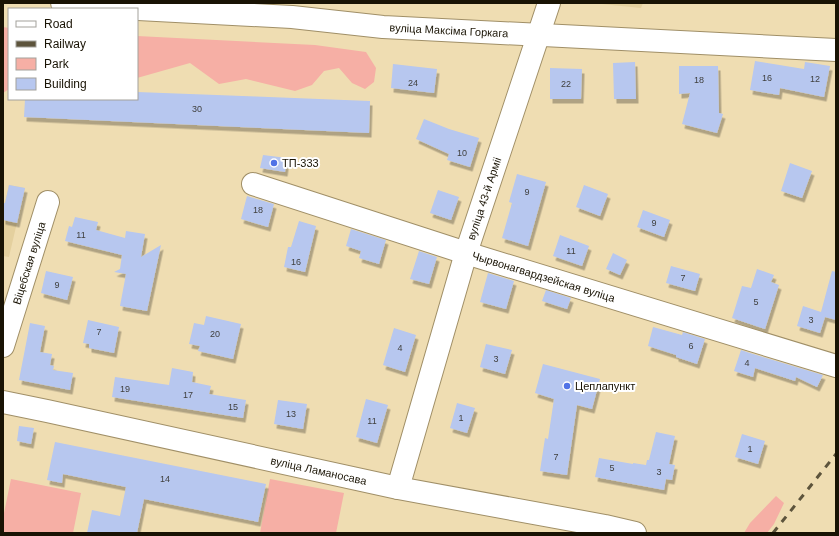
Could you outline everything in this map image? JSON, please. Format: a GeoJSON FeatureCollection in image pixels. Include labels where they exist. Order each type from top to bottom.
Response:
{"type":"FeatureCollection","features":[{"type":"Feature","properties":{"kind":"street","name":"вуліца Максіма Горкага"},"geometry":{"type":"LineString","coordinates":[[62,3],[125,8]]}},
{"type":"Feature","properties":{"kind":"street","name":"вуліца 43-й Арміі"},"geometry":{"type":"LineString","coordinates":[[398,488],[466,253],[549,3]]}},
{"type":"Feature","properties":{"kind":"street","name":"вуліца Максіма Горкага"},"geometry":{"type":"LineString","coordinates":[[138,9],[292,17],[383,27],[836,50]]}},
{"type":"Feature","properties":{"kind":"street","name":"Чырвонагвардзейская вуліца"},"geometry":{"type":"LineString","coordinates":[[253,184],[466,253],[836,366]]}},
{"type":"Feature","properties":{"kind":"street","name":"Віцебская вуліца"},"geometry":{"type":"LineString","coordinates":[[3,346],[48,202]]}},
{"type":"Feature","properties":{"kind":"street","name":"вуліца Ламаносава"},"geometry":{"type":"LineString","coordinates":[[3,402],[398,488],[605,526],[635,533]]}},
{"type":"Feature","properties":{"kind":"shaded area"},"geometry":{"type":"Polygon","coordinates":[[[592,3],[643,3],[641,8],[592,3]]]}},
{"type":"Feature","properties":{"kind":"shaded area"},"geometry":{"type":"Polygon","coordinates":[[[9,185],[25,188],[9,257],[3,256],[3,203],[5,203],[9,185]]]}},
{"type":"Feature","properties":{"kind":"green space"},"geometry":{"type":"Polygon","coordinates":[[[3,27],[8,28],[8,90],[3,93],[3,27]]]}},
{"type":"Feature","properties":{"kind":"green space"},"geometry":{"type":"Polygon","coordinates":[[[138,36],[315,45],[366,52],[376,68],[374,82],[365,89],[352,83],[339,68],[324,71],[312,85],[295,91],[246,79],[219,84],[190,63],[138,78],[138,36]]]}},
{"type":"Feature","properties":{"kind":"green space"},"geometry":{"type":"Polygon","coordinates":[[[11,479],[81,493],[73,533],[3,533],[3,518],[11,479]]]}},
{"type":"Feature","properties":{"kind":"green space"},"geometry":{"type":"Polygon","coordinates":[[[270,479],[344,493],[336,533],[260,533],[270,479]]]}},
{"type":"Feature","properties":{"kind":"green space"},"geometry":{"type":"Polygon","coordinates":[[[776,496],[784,503],[774,524],[767,533],[744,533],[750,523],[776,496]]]}},
{"type":"Feature","properties":{"kind":"building"},"geometry":{"type":"Polygon","coordinates":[[[755,61],[804,69],[805,62],[830,66],[824,97],[780,88],[779,95],[750,90],[755,61]]]}},
{"type":"Feature","properties":{"kind":"building"},"geometry":{"type":"Polygon","coordinates":[[[635,62],[636,99],[614,99],[613,63],[635,62]]]}},
{"type":"Feature","properties":{"kind":"building"},"geometry":{"type":"Polygon","coordinates":[[[393,64],[437,69],[434,93],[391,88],[393,64]]]}},
{"type":"Feature","properties":{"kind":"building"},"geometry":{"type":"Polygon","coordinates":[[[679,66],[718,66],[719,113],[723,114],[717,133],[682,124],[690,93],[679,94],[679,66]]]}},
{"type":"Feature","properties":{"kind":"building"},"geometry":{"type":"Polygon","coordinates":[[[550,68],[582,69],[581,99],[550,99],[550,68]]]}},
{"type":"Feature","properties":{"kind":"building"},"geometry":{"type":"Polygon","coordinates":[[[138,92],[370,101],[369,133],[24,117],[25,100],[138,100],[138,92]]]}},
{"type":"Feature","properties":{"kind":"building"},"geometry":{"type":"Polygon","coordinates":[[[424,119],[449,129],[479,138],[470,167],[447,160],[449,154],[416,139],[424,119]]]}},
{"type":"Feature","properties":{"kind":"building","name":"ТП-333"},"geometry":{"type":"Polygon","coordinates":[[[263,155],[287,158],[285,172],[260,168],[263,155]]]}},
{"type":"Feature","properties":{"kind":"building"},"geometry":{"type":"Polygon","coordinates":[[[790,163],[812,171],[802,198],[781,191],[790,163]]]}},
{"type":"Feature","properties":{"kind":"building"},"geometry":{"type":"Polygon","coordinates":[[[517,174],[546,182],[528,246],[502,238],[512,203],[509,202],[517,174]]]}},
{"type":"Feature","properties":{"kind":"building"},"geometry":{"type":"Polygon","coordinates":[[[9,185],[25,188],[17,223],[3,220],[3,203],[5,203],[9,185]]]}},
{"type":"Feature","properties":{"kind":"building"},"geometry":{"type":"Polygon","coordinates":[[[584,185],[608,194],[600,216],[576,207],[584,185]]]}},
{"type":"Feature","properties":{"kind":"building"},"geometry":{"type":"Polygon","coordinates":[[[438,190],[459,197],[451,220],[430,213],[438,190]]]}},
{"type":"Feature","properties":{"kind":"building"},"geometry":{"type":"Polygon","coordinates":[[[247,196],[274,204],[268,227],[241,219],[247,196]]]}},
{"type":"Feature","properties":{"kind":"building"},"geometry":{"type":"Polygon","coordinates":[[[643,210],[670,220],[664,237],[637,227],[643,210]]]}},
{"type":"Feature","properties":{"kind":"building"},"geometry":{"type":"Polygon","coordinates":[[[75,217],[98,222],[96,230],[125,238],[126,231],[145,234],[141,257],[161,245],[147,311],[120,306],[126,274],[114,272],[120,269],[122,255],[65,241],[69,226],[72,227],[75,217]]]}},
{"type":"Feature","properties":{"kind":"building"},"geometry":{"type":"Polygon","coordinates":[[[299,221],[316,226],[305,272],[284,267],[288,247],[291,247],[299,221]]]}},
{"type":"Feature","properties":{"kind":"building"},"geometry":{"type":"Polygon","coordinates":[[[351,229],[386,240],[379,264],[359,258],[361,251],[346,246],[351,229]]]}},
{"type":"Feature","properties":{"kind":"building"},"geometry":{"type":"Polygon","coordinates":[[[560,235],[589,246],[582,266],[553,256],[560,235]]]}},
{"type":"Feature","properties":{"kind":"building"},"geometry":{"type":"Polygon","coordinates":[[[419,251],[437,257],[429,284],[410,279],[419,251]]]}},
{"type":"Feature","properties":{"kind":"building"},"geometry":{"type":"Polygon","coordinates":[[[613,253],[627,260],[620,275],[606,269],[613,253]]]}},
{"type":"Feature","properties":{"kind":"building"},"geometry":{"type":"Polygon","coordinates":[[[671,266],[700,274],[695,291],[666,283],[671,266]]]}},
{"type":"Feature","properties":{"kind":"building"},"geometry":{"type":"Polygon","coordinates":[[[757,269],[774,275],[771,282],[779,285],[765,329],[732,318],[742,286],[751,288],[757,269]]]}},
{"type":"Feature","properties":{"kind":"building"},"geometry":{"type":"Polygon","coordinates":[[[46,271],[73,277],[67,300],[41,293],[46,271]]]}},
{"type":"Feature","properties":{"kind":"building"},"geometry":{"type":"Polygon","coordinates":[[[832,271],[836,272],[836,320],[825,317],[820,333],[797,326],[803,306],[821,312],[832,271]]]}},
{"type":"Feature","properties":{"kind":"building"},"geometry":{"type":"Polygon","coordinates":[[[488,273],[514,281],[506,309],[480,302],[488,273]]]}},
{"type":"Feature","properties":{"kind":"building"},"geometry":{"type":"Polygon","coordinates":[[[546,290],[571,298],[567,309],[542,301],[546,290]]]}},
{"type":"Feature","properties":{"kind":"building"},"geometry":{"type":"Polygon","coordinates":[[[206,316],[241,324],[233,359],[198,351],[200,346],[189,344],[194,323],[204,325],[206,316]]]}},
{"type":"Feature","properties":{"kind":"building"},"geometry":{"type":"Polygon","coordinates":[[[88,320],[119,327],[114,353],[89,348],[89,344],[83,343],[88,320]]]}},
{"type":"Feature","properties":{"kind":"building"},"geometry":{"type":"Polygon","coordinates":[[[30,323],[45,326],[40,352],[52,354],[50,365],[54,366],[53,370],[73,373],[70,390],[19,380],[30,323]]]}},
{"type":"Feature","properties":{"kind":"building"},"geometry":{"type":"Polygon","coordinates":[[[653,327],[682,335],[683,332],[705,339],[697,364],[676,357],[676,355],[648,346],[653,327]]]}},
{"type":"Feature","properties":{"kind":"building"},"geometry":{"type":"Polygon","coordinates":[[[394,328],[416,335],[405,372],[383,365],[394,328]]]}},
{"type":"Feature","properties":{"kind":"building"},"geometry":{"type":"Polygon","coordinates":[[[486,344],[512,350],[505,374],[480,367],[486,344]]]}},
{"type":"Feature","properties":{"kind":"building"},"geometry":{"type":"Polygon","coordinates":[[[741,350],[823,375],[817,387],[796,377],[795,381],[755,368],[753,377],[734,371],[741,350]]]}},
{"type":"Feature","properties":{"kind":"building"},"geometry":{"type":"Polygon","coordinates":[[[543,364],[600,379],[592,409],[577,405],[567,475],[540,471],[545,438],[548,439],[554,399],[535,393],[543,364]]]}},
{"type":"Feature","properties":{"kind":"building"},"geometry":{"type":"Polygon","coordinates":[[[172,368],[193,372],[192,382],[211,386],[209,394],[246,400],[243,418],[112,397],[115,377],[169,385],[172,368]]]}},
{"type":"Feature","properties":{"kind":"building"},"geometry":{"type":"Polygon","coordinates":[[[366,399],[388,405],[377,443],[356,437],[366,399]]]}},
{"type":"Feature","properties":{"kind":"building"},"geometry":{"type":"Polygon","coordinates":[[[278,400],[307,404],[303,429],[274,424],[278,400]]]}},
{"type":"Feature","properties":{"kind":"building"},"geometry":{"type":"Polygon","coordinates":[[[457,403],[475,408],[467,433],[450,428],[457,403]]]}},
{"type":"Feature","properties":{"kind":"building"},"geometry":{"type":"Polygon","coordinates":[[[19,426],[34,428],[31,444],[17,441],[19,426]]]}},
{"type":"Feature","properties":{"kind":"building"},"geometry":{"type":"Polygon","coordinates":[[[656,432],[675,436],[669,464],[675,465],[672,480],[666,479],[664,490],[595,477],[599,458],[646,465],[647,460],[649,460],[656,432]]]}},
{"type":"Feature","properties":{"kind":"building"},"geometry":{"type":"Polygon","coordinates":[[[742,434],[765,441],[758,464],[735,457],[742,434]]]}},
{"type":"Feature","properties":{"kind":"building"},"geometry":{"type":"Polygon","coordinates":[[[55,442],[266,484],[258,522],[144,499],[137,533],[87,533],[92,510],[120,516],[126,487],[63,474],[62,483],[47,480],[55,442]]]}},
{"type":"Feature","properties":{"kind":"railway"},"geometry":{"type":"LineString","coordinates":[[773,533],[836,454]]}},
{"type":"Feature","properties":{"kind":"place","name":"ТП-333"},"geometry":{"type":"Point","coordinates":[274,163]}},
{"type":"Feature","properties":{"kind":"place","name":"Цеплапункт"},"geometry":{"type":"Point","coordinates":[567,386]}}]}
